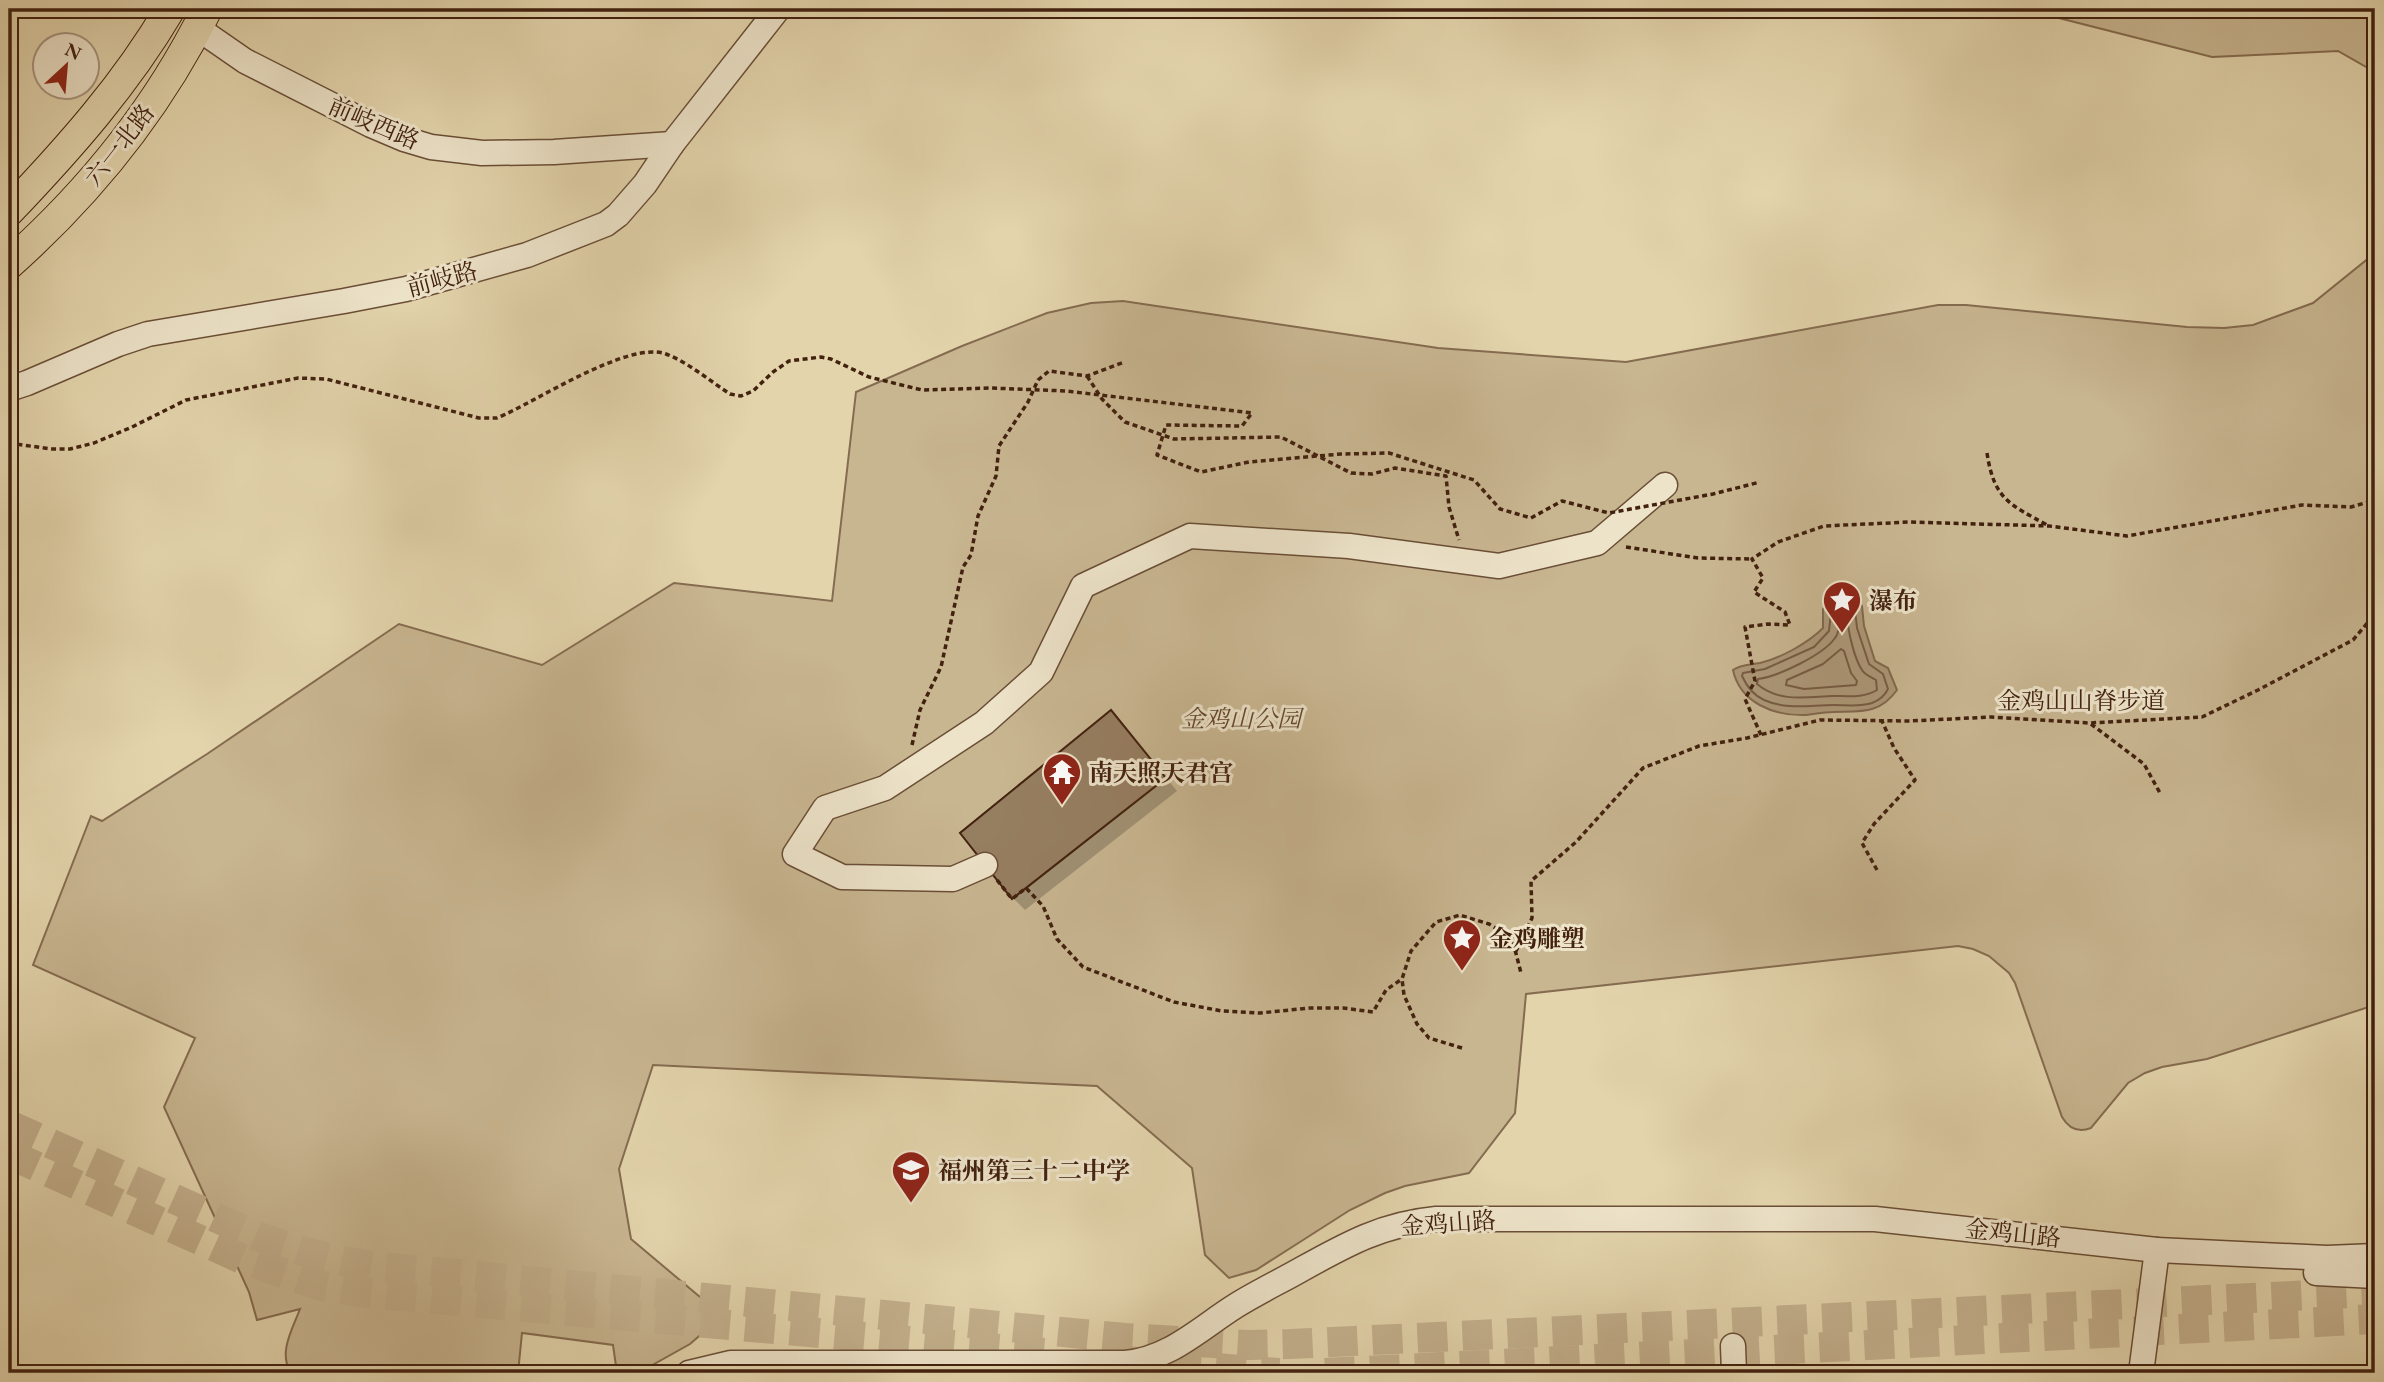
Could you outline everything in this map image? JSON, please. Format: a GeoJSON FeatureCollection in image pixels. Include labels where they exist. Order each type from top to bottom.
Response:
{"type":"FeatureCollection","features":[{"type":"Feature","properties":{"kind":"main road","name":"六一北路"},"geometry":{"type":"LineString","coordinates":[[9,211],[99,112],[126,77],[170,9]]}},
{"type":"Feature","properties":{"kind":"main road","name":"六一北路"},"geometry":{"type":"LineString","coordinates":[[9,264],[111,158],[150,108],[200,13]]}},
{"type":"Feature","properties":{"kind":"street","name":"前岐路"},"geometry":{"type":"LineString","coordinates":[[9,389],[148,334],[382,294],[485,268],[589,233],[618,215],[645,184],[672,144],[778,9]]}},
{"type":"Feature","properties":{"kind":"street","name":"前岐西路"},"geometry":{"type":"LineString","coordinates":[[200,13],[206,34],[245,61],[371,125],[431,147],[482,153],[554,152],[672,144]]}},
{"type":"Feature","properties":{"kind":"street"},"geometry":{"type":"LineString","coordinates":[[985,865],[953,879],[842,877],[795,854],[825,808],[885,788],[985,723],[1041,672],[1083,586],[1190,536],[1349,546],[1500,566],[1597,543],[1665,485]]}},
{"type":"Feature","properties":{"kind":"street","name":"金鸡山路"},"geometry":{"type":"LineString","coordinates":[[689,1373],[731,1363],[1125,1363],[1146,1360],[1176,1347],[1237,1306],[1351,1242],[1392,1226],[1436,1219],[1875,1219],[2157,1250]]}},
{"type":"Feature","properties":{"kind":"street"},"geometry":{"type":"LineString","coordinates":[[2157,1250],[2327,1258],[2375,1256]]}},
{"type":"Feature","properties":{"kind":"street"},"geometry":{"type":"LineString","coordinates":[[2157,1250],[2212,1268],[2375,1276]]}},
{"type":"Feature","properties":{"kind":"street"},"geometry":{"type":"LineString","coordinates":[[2141,1373],[2157,1250]]}},
{"type":"Feature","properties":{"kind":"street"},"geometry":{"type":"LineString","coordinates":[[1733,1346],[1734,1373]]}},
{"type":"Feature","properties":{"kind":"path"},"geometry":{"type":"LineString","coordinates":[[9,443],[70,449],[94,443],[132,427],[186,400],[298,378],[326,379],[479,418],[498,418],[599,368],[624,357],[647,352],[664,353],[677,359],[730,394],[741,396],[753,391],[789,361],[821,357],[869,377],[922,390],[991,388],[1066,391],[1252,413],[1242,426],[1166,425],[1157,455],[1201,472],[1249,462],[1389,453],[1474,480],[1500,509],[1531,518],[1562,501],[1609,513],[1713,494],[1760,482]]}},
{"type":"Feature","properties":{"kind":"path"},"geometry":{"type":"LineString","coordinates":[[901,777],[920,710],[941,667],[962,567],[971,555],[978,516],[996,476],[999,446],[1028,402],[1038,380],[1049,371],[1087,376],[1125,362]]}},
{"type":"Feature","properties":{"kind":"path"},"geometry":{"type":"LineString","coordinates":[[1087,376],[1102,398],[1125,422],[1174,439],[1281,437],[1351,473],[1372,474],[1395,468],[1446,476],[1449,507],[1467,562]]}},
{"type":"Feature","properties":{"kind":"path"},"geometry":{"type":"LineString","coordinates":[[1987,453],[1991,478],[2010,504],[2049,526]]}},
{"type":"Feature","properties":{"kind":"path"},"geometry":{"type":"LineString","coordinates":[[1597,543],[1698,558],[1752,559],[1778,542],[1824,526],[1910,522],[2049,526],[2127,536],[2302,505],[2351,507],[2375,500]]}},
{"type":"Feature","properties":{"kind":"path"},"geometry":{"type":"LineString","coordinates":[[1752,559],[1763,578],[1754,592],[1785,612],[1790,625],[1745,627],[1755,681],[1745,699],[1760,735]]}},
{"type":"Feature","properties":{"kind":"path","name":"金鸡山山脊步道"},"geometry":{"type":"LineString","coordinates":[[1516,951],[1532,918],[1531,881],[1576,842],[1643,768],[1699,746],[1820,720],[1991,718],[2089,723],[2202,717],[2353,640],[2372,622],[2375,614]]}},
{"type":"Feature","properties":{"kind":"path"},"geometry":{"type":"LineString","coordinates":[[1877,870],[1862,843],[1874,824],[1915,780],[1894,748],[1882,721]]}},
{"type":"Feature","properties":{"kind":"path"},"geometry":{"type":"LineString","coordinates":[[2089,723],[2144,764],[2160,793]]}},
{"type":"Feature","properties":{"kind":"path"},"geometry":{"type":"LineString","coordinates":[[985,865],[1012,899],[1026,888],[1044,906],[1057,939],[1083,967],[1174,1002],[1222,1011],[1261,1013],[1321,1008],[1373,1012],[1387,990],[1402,979]]}},
{"type":"Feature","properties":{"kind":"path"},"geometry":{"type":"LineString","coordinates":[[1462,1048],[1429,1038],[1417,1024],[1404,995],[1402,979],[1411,951],[1436,922],[1460,915],[1489,924],[1512,938],[1521,973]]}},
{"type":"Feature","properties":{"kind":"green space"},"geometry":{"type":"Polygon","coordinates":[[[2040,9],[2375,9],[2375,72],[2338,51],[2212,57],[2051,16],[2040,9]]]}},
{"type":"Feature","properties":{"kind":"green space","name":"金鸡山公园"},"geometry":{"type":"Polygon","coordinates":[[[2375,253],[2375,1005],[2207,1059],[2162,1067],[2145,1073],[2128,1083],[2091,1128],[2074,1129],[2062,1117],[2015,983],[2009,973],[1989,956],[1973,949],[1958,946],[1526,994],[1515,1113],[1469,1173],[1405,1186],[1385,1193],[1350,1210],[1256,1270],[1229,1278],[1205,1255],[1192,1168],[1097,1086],[653,1065],[619,1169],[631,1239],[719,1313],[713,1324],[690,1344],[638,1373],[617,1373],[613,1345],[522,1333],[518,1373],[291,1373],[287,1365],[286,1349],[300,1309],[257,1320],[249,1292],[164,1107],[195,1038],[33,965],[91,816],[102,821],[207,754],[399,624],[542,665],[674,583],[832,601],[856,392],[1047,313],[1091,303],[1123,301],[1438,348],[1626,362],[1938,305],[1966,305],[2187,327],[2224,328],[2253,325],[2313,303],[2375,253]]]}},
{"type":"Feature","properties":{"kind":"water"},"geometry":{"type":"Polygon","coordinates":[[[1849,593],[1862,606],[1864,626],[1875,661],[1888,668],[1897,690],[1890,698],[1868,710],[1794,715],[1760,705],[1743,691],[1733,670],[1777,658],[1802,644],[1823,628],[1823,609],[1836,598],[1849,593]]]}},
{"type":"Feature","properties":{"kind":"building","name":"南天照天君宫"},"geometry":{"type":"Polygon","coordinates":[[[1111,710],[1166,778],[1012,899],[960,833],[1111,710]]]}},
{"type":"Feature","properties":{"kind":"tunnel"},"geometry":{"type":"LineString","coordinates":[[9,1125],[257,1236],[357,1264],[1125,1338],[1249,1345],[1290,1344],[2375,1292]]}},
{"type":"Feature","properties":{"kind":"tunnel"},"geometry":{"type":"LineString","coordinates":[[9,1154],[242,1259],[318,1285],[356,1292],[1056,1354]]}},
{"type":"Feature","properties":{"kind":"tunnel"},"geometry":{"type":"LineString","coordinates":[[1325,1373],[2375,1319]]}},
{"type":"Feature","properties":{"kind":"tunnel"},"geometry":{"type":"LineString","coordinates":[[1126,1361],[1279,1373]]}},
{"type":"Feature","properties":{"kind":"place","name":"瀑布"},"geometry":{"type":"Point","coordinates":[1842,634]}},
{"type":"Feature","properties":{"kind":"place","name":"南天照天君宫"},"geometry":{"type":"Point","coordinates":[1062,806]}},
{"type":"Feature","properties":{"kind":"place","name":"金鸡雕塑"},"geometry":{"type":"Point","coordinates":[1462,972]}},
{"type":"Feature","properties":{"kind":"place","name":"福州第三十二中学"},"geometry":{"type":"Point","coordinates":[911,1204]}}]}
